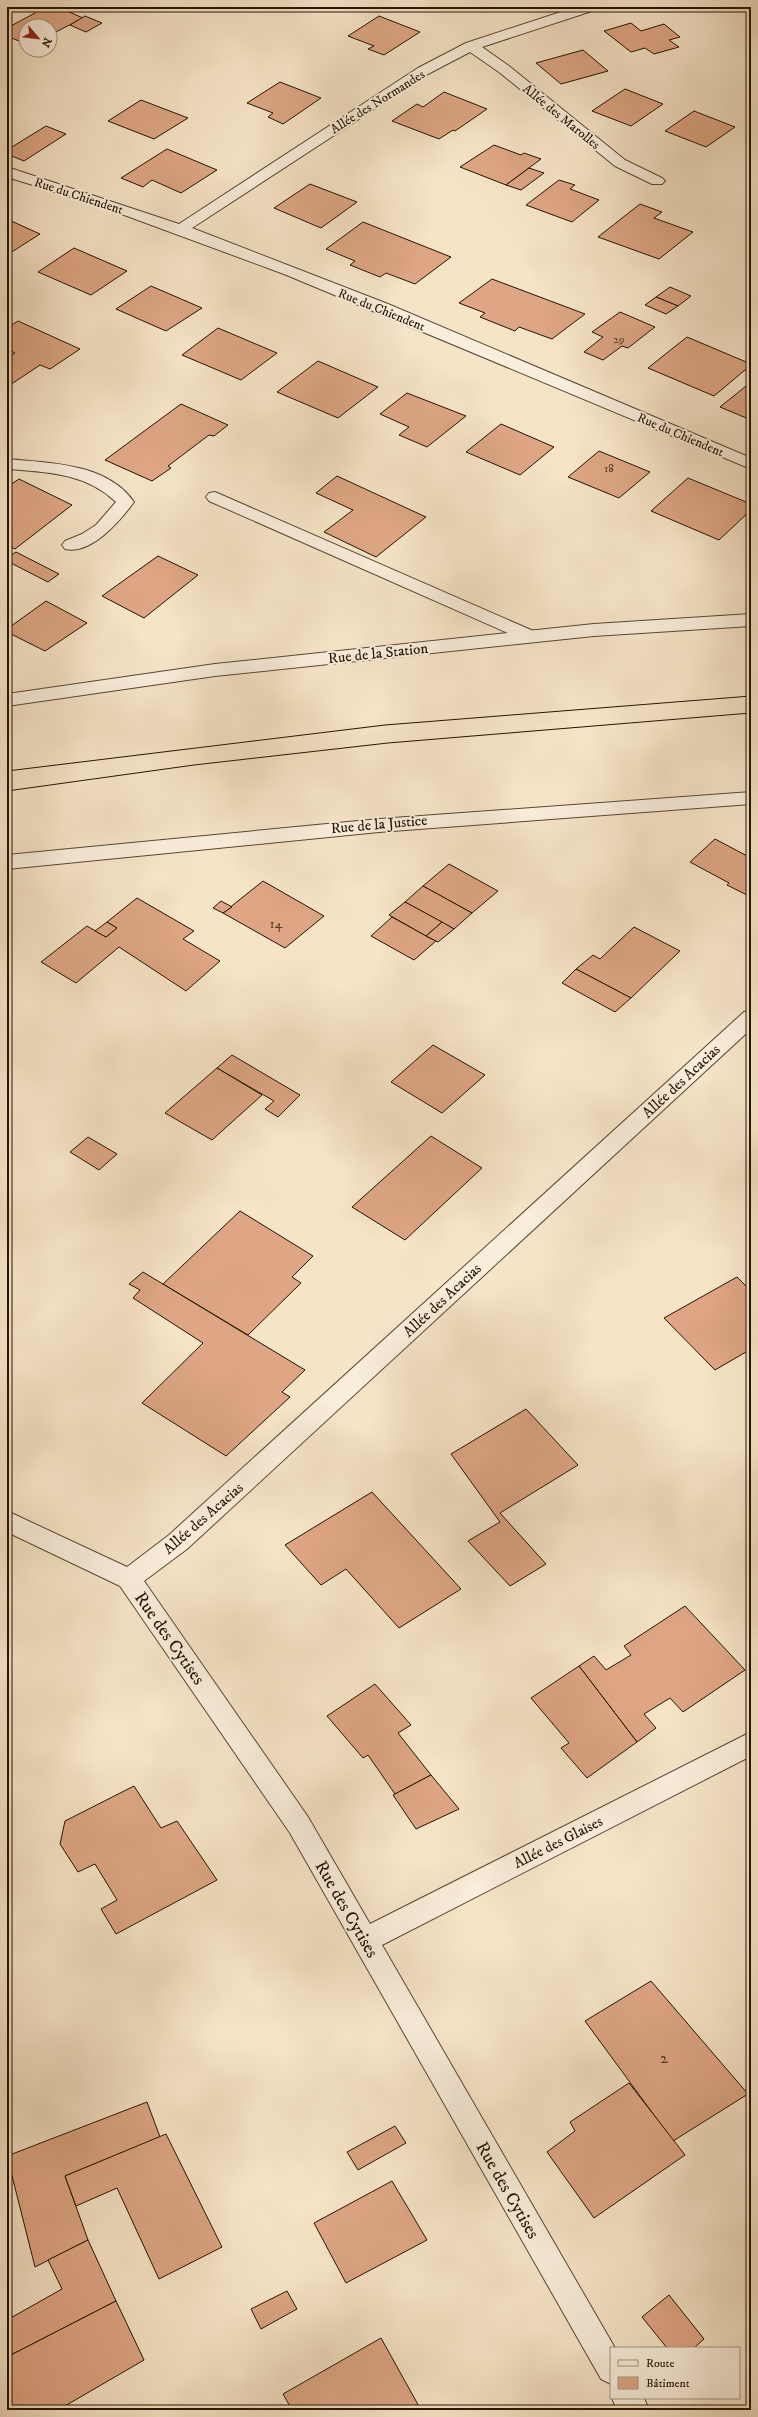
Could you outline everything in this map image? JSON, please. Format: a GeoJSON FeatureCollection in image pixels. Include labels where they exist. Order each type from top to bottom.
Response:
{"type":"FeatureCollection","features":[{"type":"Feature","properties":{"kind":"street","name":"Allée des Normandes"},"geometry":{"type":"LineString","coordinates":[[181,229],[376,99],[423,71],[471,46],[590,7]]}},
{"type":"Feature","properties":{"kind":"street","name":"Allée des Marolles"},"geometry":{"type":"LineString","coordinates":[[471,46],[504,69],[620,163],[657,181]]}},
{"type":"Feature","properties":{"kind":"street","name":"Rue du Chiendent"},"geometry":{"type":"LineString","coordinates":[[7,172],[79,193],[181,229],[378,306],[751,464]]}},
{"type":"Feature","properties":{"kind":"street"},"geometry":{"type":"LineString","coordinates":[[7,464],[58,469],[89,476],[114,489],[125,502],[113,518],[90,539],[72,545]]}},
{"type":"Feature","properties":{"kind":"street"},"geometry":{"type":"LineString","coordinates":[[214,497],[532,637]]}},
{"type":"Feature","properties":{"kind":"street","name":"Rue de la Station"},"geometry":{"type":"LineString","coordinates":[[7,700],[215,670],[594,630],[751,620]]}},
{"type":"Feature","properties":{"kind":"street","name":"Rue de la Justice"},"geometry":{"type":"LineString","coordinates":[[7,862],[307,830],[627,805],[751,798]]}},
{"type":"Feature","properties":{"kind":"street","name":"Allée des Acacias"},"geometry":{"type":"LineString","coordinates":[[129,1579],[178,1542],[751,1017]]}},
{"type":"Feature","properties":{"kind":"street","name":"Rue des Cytises"},"geometry":{"type":"LineString","coordinates":[[7,1521],[129,1579],[299,1825],[364,1941],[610,2367]]}},
{"type":"Feature","properties":{"kind":"street","name":"Allée des Glaises"},"geometry":{"type":"LineString","coordinates":[[364,1941],[751,1743]]}},
{"type":"Feature","properties":{"kind":"street"},"geometry":{"type":"LineString","coordinates":[[628,2399],[634,2410]]}},
{"type":"Feature","properties":{"kind":"building"},"geometry":{"type":"Polygon","coordinates":[[[42,7],[58,7],[83,18],[58,31],[58,18],[26,18],[35,13],[35,11],[42,7]]]}},
{"type":"Feature","properties":{"kind":"building"},"geometry":{"type":"Polygon","coordinates":[[[85,16],[102,23],[86,32],[70,25],[85,16]]]}},
{"type":"Feature","properties":{"kind":"building"},"geometry":{"type":"Polygon","coordinates":[[[379,16],[420,32],[384,55],[368,49],[374,46],[348,36],[379,16]]]}},
{"type":"Feature","properties":{"kind":"building"},"geometry":{"type":"Polygon","coordinates":[[[18,22],[18,41],[7,36],[7,28],[18,22]]]}},
{"type":"Feature","properties":{"kind":"building"},"geometry":{"type":"Polygon","coordinates":[[[631,23],[641,31],[664,24],[680,37],[669,40],[679,47],[654,54],[645,48],[631,52],[604,31],[631,23]]]}},
{"type":"Feature","properties":{"kind":"building"},"geometry":{"type":"Polygon","coordinates":[[[583,50],[608,71],[561,84],[536,63],[583,50]]]}},
{"type":"Feature","properties":{"kind":"building"},"geometry":{"type":"Polygon","coordinates":[[[280,82],[321,98],[283,124],[268,117],[273,113],[247,103],[280,82]]]}},
{"type":"Feature","properties":{"kind":"building"},"geometry":{"type":"Polygon","coordinates":[[[625,89],[663,104],[631,126],[592,111],[625,89]]]}},
{"type":"Feature","properties":{"kind":"building"},"geometry":{"type":"Polygon","coordinates":[[[444,92],[487,109],[455,131],[453,130],[439,139],[392,121],[417,104],[423,107],[444,92]]]}},
{"type":"Feature","properties":{"kind":"building"},"geometry":{"type":"Polygon","coordinates":[[[141,100],[188,118],[154,139],[108,121],[141,100]]]}},
{"type":"Feature","properties":{"kind":"building"},"geometry":{"type":"Polygon","coordinates":[[[694,111],[735,127],[706,147],[665,131],[694,111]]]}},
{"type":"Feature","properties":{"kind":"building"},"geometry":{"type":"Polygon","coordinates":[[[46,126],[66,134],[24,161],[7,154],[7,150],[46,126]]]}},
{"type":"Feature","properties":{"kind":"building"},"geometry":{"type":"Polygon","coordinates":[[[494,145],[521,155],[524,153],[541,159],[506,185],[460,167],[494,145]]]}},
{"type":"Feature","properties":{"kind":"building"},"geometry":{"type":"Polygon","coordinates":[[[167,149],[217,170],[181,193],[152,180],[143,187],[121,178],[167,149]]]}},
{"type":"Feature","properties":{"kind":"building"},"geometry":{"type":"Polygon","coordinates":[[[529,168],[544,173],[521,190],[506,185],[529,168]]]}},
{"type":"Feature","properties":{"kind":"building"},"geometry":{"type":"Polygon","coordinates":[[[559,180],[575,185],[570,189],[599,200],[572,222],[526,205],[559,180]]]}},
{"type":"Feature","properties":{"kind":"building"},"geometry":{"type":"Polygon","coordinates":[[[310,184],[357,202],[321,228],[274,208],[310,184]]]}},
{"type":"Feature","properties":{"kind":"building"},"geometry":{"type":"Polygon","coordinates":[[[640,204],[662,212],[654,218],[693,232],[659,259],[598,237],[640,204]]]}},
{"type":"Feature","properties":{"kind":"building"},"geometry":{"type":"Polygon","coordinates":[[[7,219],[40,234],[7,255],[7,219]]]}},
{"type":"Feature","properties":{"kind":"building"},"geometry":{"type":"Polygon","coordinates":[[[363,222],[451,257],[415,284],[386,273],[380,277],[350,265],[355,261],[326,249],[363,222]]]}},
{"type":"Feature","properties":{"kind":"building"},"geometry":{"type":"Polygon","coordinates":[[[74,248],[127,271],[91,295],[38,272],[74,248]]]}},
{"type":"Feature","properties":{"kind":"building"},"geometry":{"type":"Polygon","coordinates":[[[492,279],[585,314],[552,339],[519,327],[515,331],[480,317],[485,313],[459,303],[492,279]]]}},
{"type":"Feature","properties":{"kind":"building"},"geometry":{"type":"Polygon","coordinates":[[[151,286],[202,308],[166,331],[116,309],[151,286]]]}},
{"type":"Feature","properties":{"kind":"building"},"geometry":{"type":"Polygon","coordinates":[[[670,287],[691,296],[678,306],[656,297],[670,287]]]}},
{"type":"Feature","properties":{"kind":"building"},"geometry":{"type":"Polygon","coordinates":[[[656,297],[678,306],[666,314],[645,305],[656,297]]]}},
{"type":"Feature","properties":{"kind":"building"},"geometry":{"type":"Polygon","coordinates":[[[620,312],[655,327],[628,348],[622,346],[603,360],[584,352],[603,337],[592,332],[620,312]]]}},
{"type":"Feature","properties":{"kind":"building"},"geometry":{"type":"Polygon","coordinates":[[[18,321],[80,349],[50,369],[40,365],[7,387],[7,358],[15,353],[7,349],[7,328],[18,321]]]}},
{"type":"Feature","properties":{"kind":"building"},"geometry":{"type":"Polygon","coordinates":[[[218,328],[277,353],[241,380],[182,355],[218,328]]]}},
{"type":"Feature","properties":{"kind":"building"},"geometry":{"type":"Polygon","coordinates":[[[687,337],[751,365],[714,396],[648,368],[687,337]]]}},
{"type":"Feature","properties":{"kind":"building"},"geometry":{"type":"Polygon","coordinates":[[[318,361],[378,387],[338,418],[277,392],[318,361]]]}},
{"type":"Feature","properties":{"kind":"building"},"geometry":{"type":"Polygon","coordinates":[[[751,382],[751,420],[720,407],[751,382]]]}},
{"type":"Feature","properties":{"kind":"building"},"geometry":{"type":"Polygon","coordinates":[[[407,393],[466,416],[427,447],[399,435],[409,427],[380,414],[407,393]]]}},
{"type":"Feature","properties":{"kind":"building"},"geometry":{"type":"Polygon","coordinates":[[[181,404],[228,425],[214,436],[209,435],[168,466],[171,468],[152,481],[105,460],[181,404]]]}},
{"type":"Feature","properties":{"kind":"building"},"geometry":{"type":"Polygon","coordinates":[[[501,424],[554,447],[520,475],[466,452],[501,424]]]}},
{"type":"Feature","properties":{"kind":"building"},"geometry":{"type":"Polygon","coordinates":[[[599,451],[650,472],[619,498],[568,477],[599,451]]]}},
{"type":"Feature","properties":{"kind":"building"},"geometry":{"type":"Polygon","coordinates":[[[337,476],[426,517],[376,557],[324,532],[353,510],[316,493],[337,476]]]}},
{"type":"Feature","properties":{"kind":"building"},"geometry":{"type":"Polygon","coordinates":[[[688,478],[751,504],[751,510],[719,540],[651,511],[688,478]]]}},
{"type":"Feature","properties":{"kind":"building"},"geometry":{"type":"Polygon","coordinates":[[[19,479],[72,505],[15,549],[7,545],[7,487],[19,479]]]}},
{"type":"Feature","properties":{"kind":"building"},"geometry":{"type":"Polygon","coordinates":[[[16,552],[59,574],[48,582],[7,561],[7,558],[16,552]]]}},
{"type":"Feature","properties":{"kind":"building"},"geometry":{"type":"Polygon","coordinates":[[[158,556],[198,575],[144,618],[102,596],[158,556]]]}},
{"type":"Feature","properties":{"kind":"building"},"geometry":{"type":"Polygon","coordinates":[[[46,601],[87,623],[45,651],[7,632],[7,629],[46,601]]]}},
{"type":"Feature","properties":{"kind":"building"},"geometry":{"type":"Polygon","coordinates":[[[715,839],[751,858],[751,897],[727,885],[729,883],[690,862],[715,839]]]}},
{"type":"Feature","properties":{"kind":"building"},"geometry":{"type":"Polygon","coordinates":[[[449,864],[498,891],[472,913],[423,886],[449,864]]]}},
{"type":"Feature","properties":{"kind":"building"},"geometry":{"type":"Polygon","coordinates":[[[263,881],[324,916],[285,948],[223,913],[263,881]]]}},
{"type":"Feature","properties":{"kind":"building"},"geometry":{"type":"Polygon","coordinates":[[[423,886],[472,913],[454,929],[405,902],[423,886]]]}},
{"type":"Feature","properties":{"kind":"building"},"geometry":{"type":"Polygon","coordinates":[[[137,898],[194,931],[183,939],[220,961],[186,991],[119,947],[76,983],[41,962],[87,926],[106,937],[117,928],[107,922],[137,898]]]}},
{"type":"Feature","properties":{"kind":"building"},"geometry":{"type":"Polygon","coordinates":[[[221,901],[232,907],[223,913],[213,908],[221,901]]]}},
{"type":"Feature","properties":{"kind":"building"},"geometry":{"type":"Polygon","coordinates":[[[405,902],[442,922],[426,936],[389,915],[405,902]]]}},
{"type":"Feature","properties":{"kind":"building"},"geometry":{"type":"Polygon","coordinates":[[[392,917],[436,941],[414,960],[371,936],[392,917]]]}},
{"type":"Feature","properties":{"kind":"building"},"geometry":{"type":"Polygon","coordinates":[[[107,922],[117,928],[106,937],[95,931],[107,922]]]}},
{"type":"Feature","properties":{"kind":"building"},"geometry":{"type":"Polygon","coordinates":[[[442,922],[454,929],[438,942],[426,936],[442,922]]]}},
{"type":"Feature","properties":{"kind":"building"},"geometry":{"type":"Polygon","coordinates":[[[634,927],[680,951],[631,998],[576,969],[593,955],[600,959],[634,927]]]}},
{"type":"Feature","properties":{"kind":"building"},"geometry":{"type":"Polygon","coordinates":[[[576,969],[631,998],[615,1012],[562,983],[576,969]]]}},
{"type":"Feature","properties":{"kind":"building"},"geometry":{"type":"Polygon","coordinates":[[[433,1045],[485,1075],[442,1113],[391,1082],[433,1045]]]}},
{"type":"Feature","properties":{"kind":"building"},"geometry":{"type":"Polygon","coordinates":[[[232,1055],[300,1095],[278,1117],[265,1109],[274,1101],[217,1068],[232,1055]]]}},
{"type":"Feature","properties":{"kind":"building"},"geometry":{"type":"Polygon","coordinates":[[[217,1068],[262,1095],[212,1140],[165,1113],[217,1068]]]}},
{"type":"Feature","properties":{"kind":"building"},"geometry":{"type":"Polygon","coordinates":[[[431,1136],[482,1168],[405,1240],[352,1207],[431,1136]]]}},
{"type":"Feature","properties":{"kind":"building"},"geometry":{"type":"Polygon","coordinates":[[[88,1137],[117,1154],[99,1170],[70,1152],[88,1137]]]}},
{"type":"Feature","properties":{"kind":"building"},"geometry":{"type":"Polygon","coordinates":[[[240,1211],[313,1256],[292,1277],[301,1283],[248,1335],[163,1284],[240,1211]]]}},
{"type":"Feature","properties":{"kind":"building"},"geometry":{"type":"Polygon","coordinates":[[[143,1272],[305,1370],[282,1392],[290,1397],[226,1456],[142,1403],[203,1343],[133,1298],[140,1290],[129,1284],[143,1272]]]}},
{"type":"Feature","properties":{"kind":"building"},"geometry":{"type":"Polygon","coordinates":[[[737,1277],[751,1291],[751,1349],[715,1370],[664,1318],[737,1277]]]}},
{"type":"Feature","properties":{"kind":"building"},"geometry":{"type":"Polygon","coordinates":[[[526,1409],[578,1465],[500,1513],[546,1564],[510,1586],[468,1541],[500,1522],[451,1454],[526,1409]]]}},
{"type":"Feature","properties":{"kind":"building"},"geometry":{"type":"Polygon","coordinates":[[[372,1492],[461,1589],[399,1628],[346,1569],[321,1585],[285,1545],[372,1492]]]}},
{"type":"Feature","properties":{"kind":"building"},"geometry":{"type":"Polygon","coordinates":[[[685,1606],[745,1670],[683,1712],[670,1698],[644,1714],[656,1728],[637,1742],[579,1666],[594,1656],[606,1670],[631,1655],[624,1646],[685,1606]]]}},
{"type":"Feature","properties":{"kind":"building"},"geometry":{"type":"Polygon","coordinates":[[[579,1666],[637,1742],[587,1778],[561,1748],[569,1743],[531,1698],[579,1666]]]}},
{"type":"Feature","properties":{"kind":"building"},"geometry":{"type":"Polygon","coordinates":[[[375,1684],[411,1725],[398,1733],[431,1775],[395,1794],[368,1755],[363,1758],[327,1716],[375,1684]]]}},
{"type":"Feature","properties":{"kind":"building"},"geometry":{"type":"Polygon","coordinates":[[[431,1775],[459,1809],[416,1829],[393,1795],[431,1775]]]}},
{"type":"Feature","properties":{"kind":"building"},"geometry":{"type":"Polygon","coordinates":[[[134,1786],[161,1828],[177,1821],[217,1880],[116,1934],[101,1909],[117,1900],[95,1864],[78,1872],[60,1844],[65,1821],[134,1786]]]}},
{"type":"Feature","properties":{"kind":"building"},"geometry":{"type":"Polygon","coordinates":[[[651,1981],[748,2094],[673,2141],[585,2021],[651,1981]]]}},
{"type":"Feature","properties":{"kind":"building"},"geometry":{"type":"Polygon","coordinates":[[[629,2083],[685,2155],[594,2218],[547,2152],[575,2131],[570,2122],[629,2083]]]}},
{"type":"Feature","properties":{"kind":"building"},"geometry":{"type":"Polygon","coordinates":[[[147,2102],[160,2137],[65,2176],[88,2240],[35,2267],[7,2156],[147,2102]]]}},
{"type":"Feature","properties":{"kind":"building"},"geometry":{"type":"Polygon","coordinates":[[[395,2126],[406,2143],[358,2170],[347,2152],[395,2126]]]}},
{"type":"Feature","properties":{"kind":"building"},"geometry":{"type":"Polygon","coordinates":[[[166,2134],[222,2247],[159,2279],[117,2188],[76,2206],[65,2176],[166,2134]]]}},
{"type":"Feature","properties":{"kind":"building"},"geometry":{"type":"Polygon","coordinates":[[[392,2181],[427,2240],[346,2283],[314,2223],[392,2181]]]}},
{"type":"Feature","properties":{"kind":"building"},"geometry":{"type":"Polygon","coordinates":[[[88,2240],[116,2301],[7,2357],[7,2320],[62,2289],[48,2260],[88,2240]]]}},
{"type":"Feature","properties":{"kind":"building"},"geometry":{"type":"Polygon","coordinates":[[[287,2291],[297,2309],[261,2329],[251,2309],[287,2291]]]}},
{"type":"Feature","properties":{"kind":"building"},"geometry":{"type":"Polygon","coordinates":[[[669,2295],[704,2339],[695,2347],[666,2347],[642,2317],[669,2295]]]}},
{"type":"Feature","properties":{"kind":"building"},"geometry":{"type":"Polygon","coordinates":[[[116,2301],[144,2360],[58,2410],[7,2410],[7,2357],[116,2301]]]}},
{"type":"Feature","properties":{"kind":"building"},"geometry":{"type":"Polygon","coordinates":[[[381,2338],[421,2410],[292,2410],[283,2394],[381,2338]]]}},
{"type":"Feature","properties":{"kind":"tram line"},"geometry":{"type":"LineString","coordinates":[[7,771],[385,725],[751,696]]}},
{"type":"Feature","properties":{"kind":"tram line"},"geometry":{"type":"LineString","coordinates":[[7,791],[194,765],[388,743],[751,713]]}}]}
